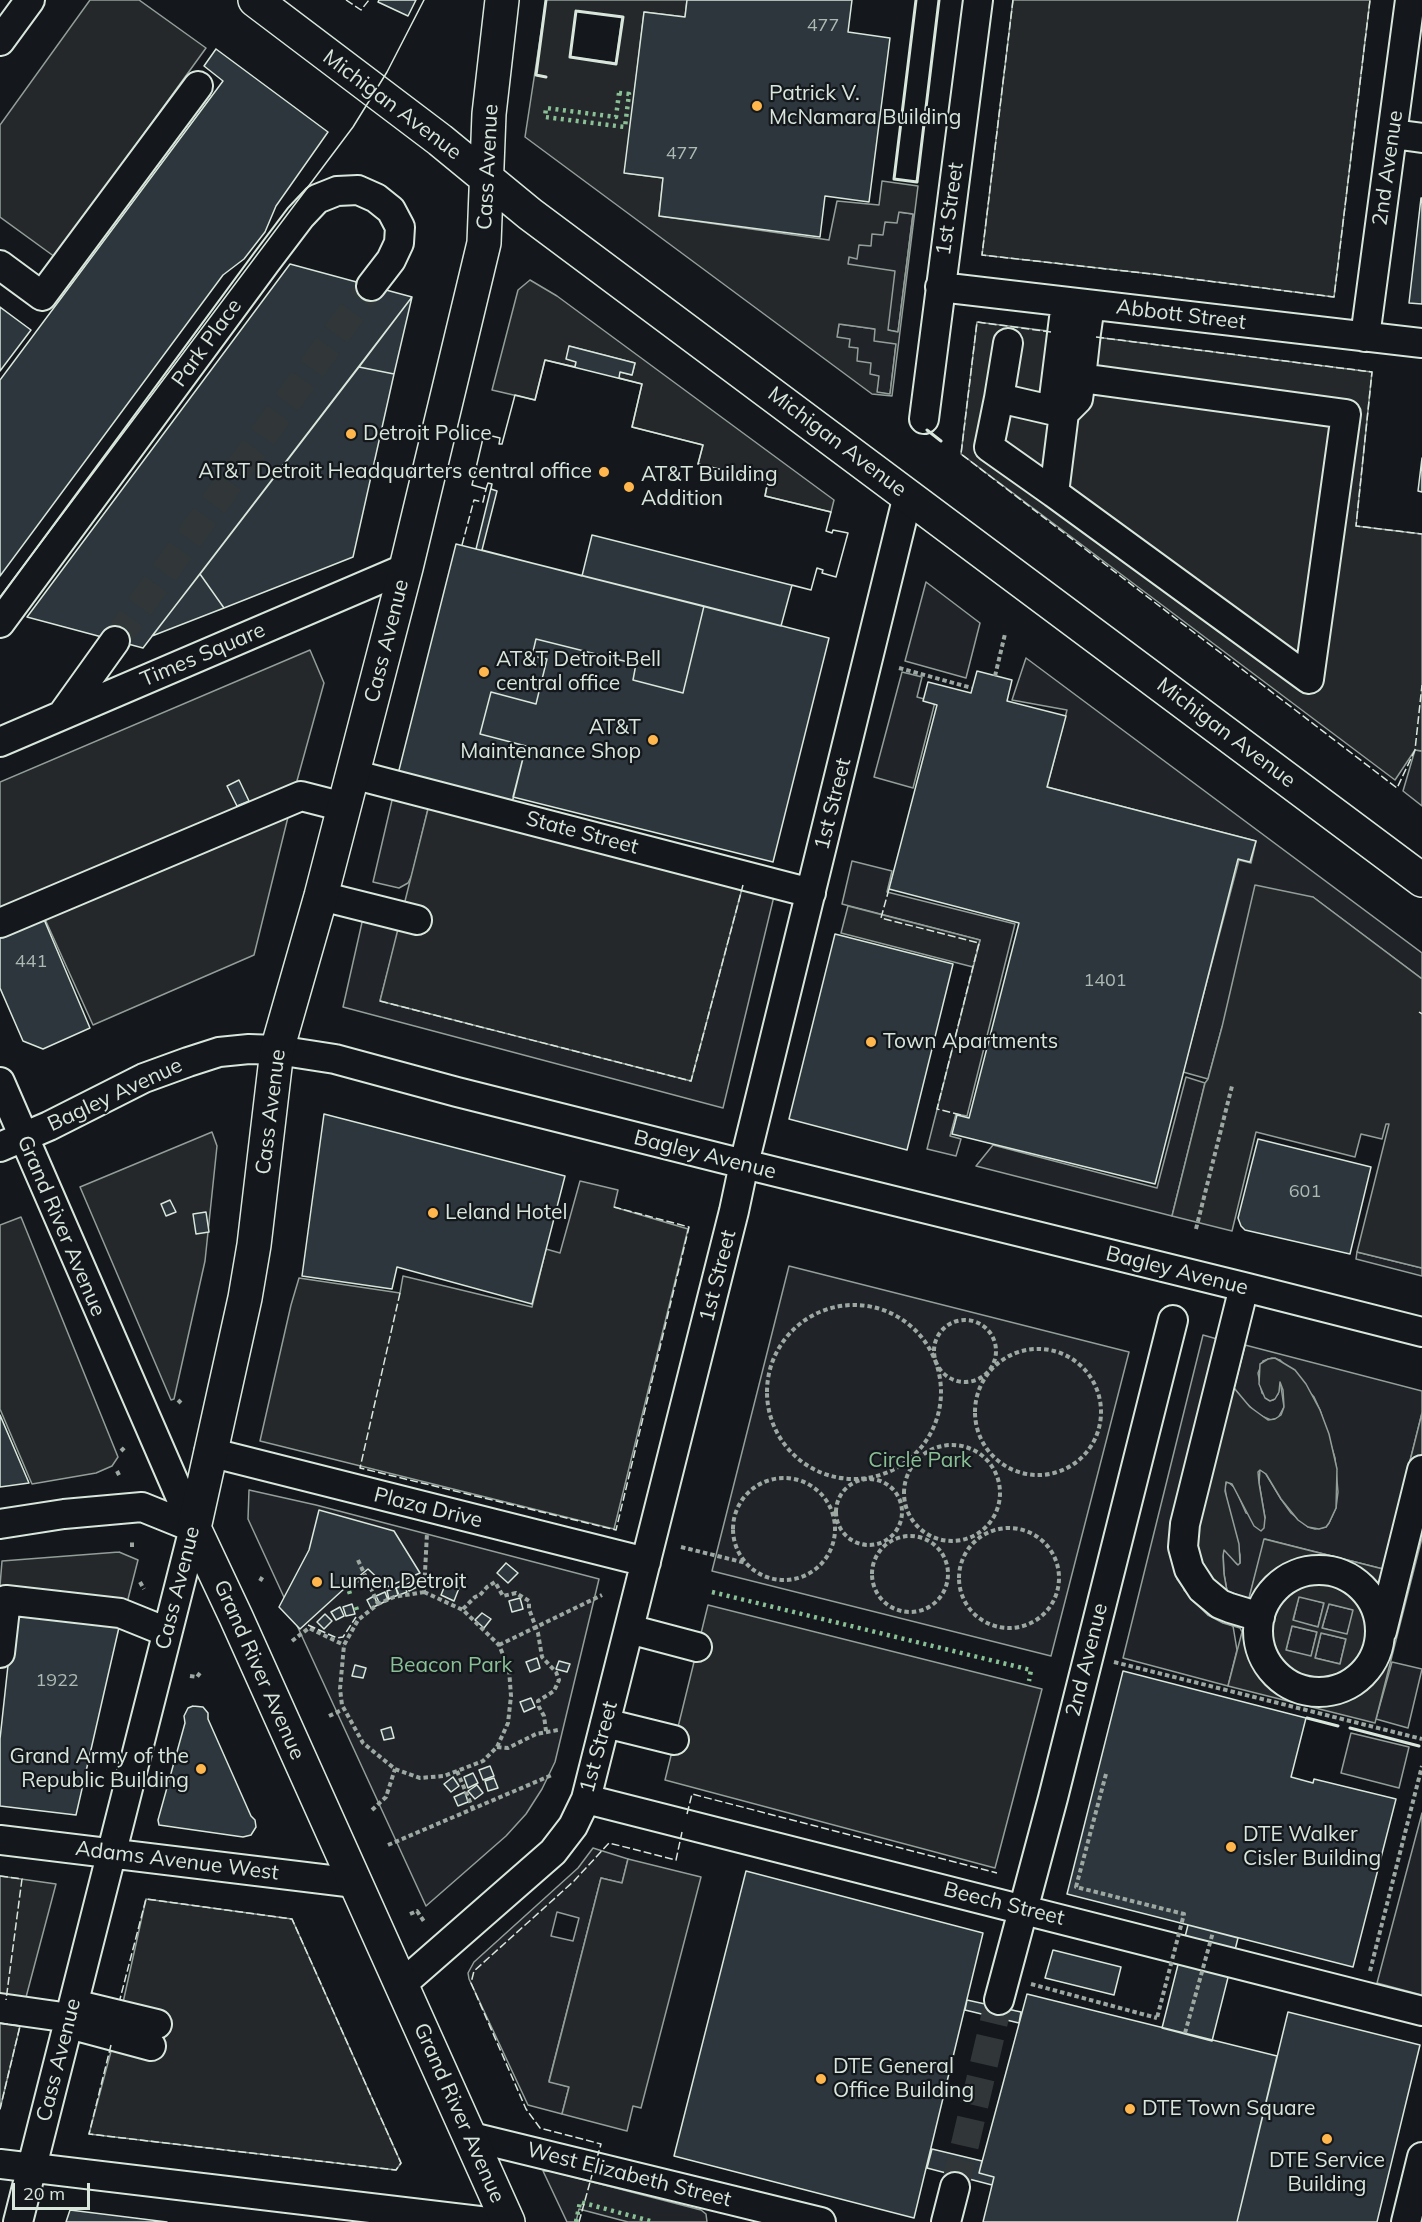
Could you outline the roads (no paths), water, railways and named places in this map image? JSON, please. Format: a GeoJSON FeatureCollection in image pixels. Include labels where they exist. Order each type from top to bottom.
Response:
{"type":"FeatureCollection","features":[{"type":"Feature","properties":{"kind":"main road","name":"Michigan Avenue"},"geometry":{"type":"LineString","coordinates":[[255,0],[440,140],[530,214],[1422,880]]}},
{"type":"Feature","properties":{"kind":"main road","name":"Cass Avenue"},"geometry":{"type":"LineString","coordinates":[[194,1528],[209,1452],[245,1298],[254,1245],[276,1050],[344,807],[484,243],[489,114],[502,0]]}},
{"type":"Feature","properties":{"kind":"main road","name":"Grand River Avenue"},"geometry":{"type":"LineString","coordinates":[[194,1528],[472,2138],[508,2222]]}},
{"type":"Feature","properties":{"kind":"street"},"geometry":{"type":"LineString","coordinates":[[0,40],[30,0]]}},
{"type":"Feature","properties":{"kind":"street","name":"1st Street"},"geometry":{"type":"LineString","coordinates":[[924,419],[978,0]]}},
{"type":"Feature","properties":{"kind":"street","name":"2nd Avenue"},"geometry":{"type":"LineString","coordinates":[[1365,336],[1410,0]]}},
{"type":"Feature","properties":{"kind":"street"},"geometry":{"type":"LineString","coordinates":[[0,265],[42,296],[198,86]]}},
{"type":"Feature","properties":{"kind":"street"},"geometry":{"type":"LineString","coordinates":[[1393,134],[1422,138]]}},
{"type":"Feature","properties":{"kind":"street","name":"Park Place"},"geometry":{"type":"LineString","coordinates":[[0,623],[266,262],[300,217],[317,199],[337,191],[358,190],[376,198],[391,210],[400,226],[399,243],[371,286]]}},
{"type":"Feature","properties":{"kind":"street","name":"Abbott Street"},"geometry":{"type":"LineString","coordinates":[[940,286],[1422,343]]}},
{"type":"Feature","properties":{"kind":"street"},"geometry":{"type":"LineString","coordinates":[[1054,493],[1064,413],[1078,399],[1081,378],[1078,303]]}},
{"type":"Feature","properties":{"kind":"street"},"geometry":{"type":"LineString","coordinates":[[1064,413],[1054,398],[1078,303]]}},
{"type":"Feature","properties":{"kind":"street"},"geometry":{"type":"LineString","coordinates":[[1008,343],[989,447],[1309,679],[1346,414],[1081,378]]}},
{"type":"Feature","properties":{"kind":"street"},"geometry":{"type":"LineString","coordinates":[[999,398],[1064,413]]}},
{"type":"Feature","properties":{"kind":"street","name":"1st Street"},"geometry":{"type":"LineString","coordinates":[[401,1985],[553,1852],[573,1826],[586,1799],[734,1211],[908,495]]}},
{"type":"Feature","properties":{"kind":"street","name":"Times Square"},"geometry":{"type":"LineString","coordinates":[[0,742],[405,568]]}},
{"type":"Feature","properties":{"kind":"street"},"geometry":{"type":"LineString","coordinates":[[62,715],[116,641]]}},
{"type":"Feature","properties":{"kind":"street","name":"State Street"},"geometry":{"type":"LineString","coordinates":[[352,774],[811,893]]}},
{"type":"Feature","properties":{"kind":"street"},"geometry":{"type":"LineString","coordinates":[[0,923],[301,796],[344,807]]}},
{"type":"Feature","properties":{"kind":"street"},"geometry":{"type":"LineString","coordinates":[[323,887],[419,910]]}},
{"type":"Feature","properties":{"kind":"street","name":"Bagley Avenue"},"geometry":{"type":"LineString","coordinates":[[12,1142],[144,1078],[188,1062],[219,1052],[249,1049],[276,1050],[335,1059],[468,1095],[1422,1332]]}},
{"type":"Feature","properties":{"kind":"street","name":"Grand River Avenue"},"geometry":{"type":"LineString","coordinates":[[0,1082],[12,1142],[194,1528]]}},
{"type":"Feature","properties":{"kind":"street"},"geometry":{"type":"LineString","coordinates":[[1244,1287],[1185,1524],[1183,1547],[1188,1569],[1202,1589],[1220,1604],[1260,1617]]}},
{"type":"Feature","properties":{"kind":"street","name":"2nd Avenue"},"geometry":{"type":"LineString","coordinates":[[999,2000],[1173,1320]]}},
{"type":"Feature","properties":{"kind":"street","name":"Plaza Drive"},"geometry":{"type":"LineString","coordinates":[[209,1452],[646,1562]]}},
{"type":"Feature","properties":{"kind":"street"},"geometry":{"type":"LineString","coordinates":[[1378,1645],[1380,1625],[1370,1597],[1364,1589],[1347,1577],[1328,1571],[1308,1571],[1290,1577],[1274,1590],[1260,1617],[1260,1643],[1267,1660],[1285,1680],[1310,1690],[1328,1691],[1353,1681],[1367,1669],[1376,1654],[1422,1470]]}},
{"type":"Feature","properties":{"kind":"street"},"geometry":{"type":"LineString","coordinates":[[0,1524],[64,1514],[141,1506],[194,1528]]}},
{"type":"Feature","properties":{"kind":"street","name":"Cass Avenue"},"geometry":{"type":"LineString","coordinates":[[18,2222],[194,1528]]}},
{"type":"Feature","properties":{"kind":"street"},"geometry":{"type":"LineString","coordinates":[[0,1653],[6,1600],[120,1613],[167,1632]]}},
{"type":"Feature","properties":{"kind":"street"},"geometry":{"type":"LineString","coordinates":[[629,1629],[697,1647]]}},
{"type":"Feature","properties":{"kind":"street"},"geometry":{"type":"LineString","coordinates":[[605,1722],[675,1740]]}},
{"type":"Feature","properties":{"kind":"street","name":"Beech Street"},"geometry":{"type":"LineString","coordinates":[[586,1799],[1422,2011]]}},
{"type":"Feature","properties":{"kind":"street","name":"Adams Avenue West"},"geometry":{"type":"LineString","coordinates":[[0,1840],[355,1883]]}},
{"type":"Feature","properties":{"kind":"street"},"geometry":{"type":"LineString","coordinates":[[0,2008],[71,2015],[154,2035]]}},
{"type":"Feature","properties":{"kind":"street","name":"West Elizabeth Street"},"geometry":{"type":"LineString","coordinates":[[472,2138],[821,2222]]}},
{"type":"Feature","properties":{"kind":"street"},"geometry":{"type":"LineString","coordinates":[[1406,2222],[1422,2157]]}},
{"type":"Feature","properties":{"kind":"street"},"geometry":{"type":"LineString","coordinates":[[0,2164],[488,2222]]}},
{"type":"Feature","properties":{"kind":"street"},"geometry":{"type":"LineString","coordinates":[[946,2222],[955,2187]]}},
{"type":"Feature","properties":{"kind":"tunnel"},"geometry":{"type":"LineString","coordinates":[[115,641],[371,286]]}},
{"type":"Feature","properties":{"kind":"tunnel"},"geometry":{"type":"LineString","coordinates":[[955,2187],[999,2000]]}},
{"type":"Feature","properties":{"kind":"tram line"},"geometry":{"type":"LineString","coordinates":[[0,597],[353,127],[387,72],[424,0]]}},
{"type":"Feature","properties":{"kind":"place","name":"Patrick V. McNamara Building"},"geometry":{"type":"Point","coordinates":[757,106]}},
{"type":"Feature","properties":{"kind":"place","name":"Detroit Police"},"geometry":{"type":"Point","coordinates":[351,434]}},
{"type":"Feature","properties":{"kind":"place","name":"AT&T Detroit Headquarters central office"},"geometry":{"type":"Point","coordinates":[604,472]}},
{"type":"Feature","properties":{"kind":"place","name":"AT&T Building Addition"},"geometry":{"type":"Point","coordinates":[629,487]}},
{"type":"Feature","properties":{"kind":"place","name":"AT&T Detroit Bell central office"},"geometry":{"type":"Point","coordinates":[484,672]}},
{"type":"Feature","properties":{"kind":"place","name":"AT&T Maintenance Shop"},"geometry":{"type":"Point","coordinates":[653,740]}},
{"type":"Feature","properties":{"kind":"place","name":"Town Apartments"},"geometry":{"type":"Point","coordinates":[871,1042]}},
{"type":"Feature","properties":{"kind":"place","name":"Leland Hotel"},"geometry":{"type":"Point","coordinates":[433,1213]}},
{"type":"Feature","properties":{"kind":"place","name":"Lumen Detroit"},"geometry":{"type":"Point","coordinates":[317,1582]}},
{"type":"Feature","properties":{"kind":"place","name":"Grand Army of the Republic Building"},"geometry":{"type":"Point","coordinates":[201,1769]}},
{"type":"Feature","properties":{"kind":"place","name":"DTE Walker Cisler Building"},"geometry":{"type":"Point","coordinates":[1231,1847]}},
{"type":"Feature","properties":{"kind":"place","name":"DTE General Office Building"},"geometry":{"type":"Point","coordinates":[821,2079]}},
{"type":"Feature","properties":{"kind":"place","name":"DTE Town Square"},"geometry":{"type":"Point","coordinates":[1130,2109]}},
{"type":"Feature","properties":{"kind":"place","name":"DTE Service Building"},"geometry":{"type":"Point","coordinates":[1327,2139]}},
{"type":"Feature","properties":{"kind":"park label","name":"Circle Park"},"geometry":{"type":"Point","coordinates":[920,1461]}},
{"type":"Feature","properties":{"kind":"park label","name":"Beacon Park"},"geometry":{"type":"Point","coordinates":[451,1666]}}]}
